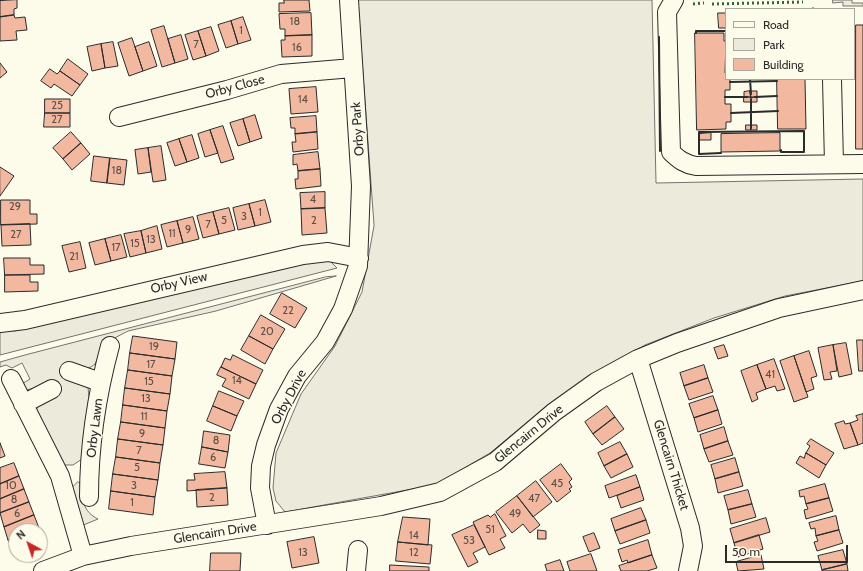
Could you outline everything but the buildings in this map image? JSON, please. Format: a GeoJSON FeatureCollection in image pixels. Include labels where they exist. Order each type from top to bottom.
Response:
{"type":"FeatureCollection","features":[{"type":"Feature","properties":{"kind":"street","name":"Orby Park"},"geometry":{"type":"LineString","coordinates":[[349,0],[362,186],[358,258]]}},
{"type":"Feature","properties":{"kind":"street"},"geometry":{"type":"LineString","coordinates":[[674,0],[668,12],[671,152],[683,163],[696,166],[863,164]]}},
{"type":"Feature","properties":{"kind":"street","name":"Orby Close"},"geometry":{"type":"LineString","coordinates":[[119,117],[227,90],[281,74],[353,68]]}},
{"type":"Feature","properties":{"kind":"street"},"geometry":{"type":"LineString","coordinates":[[832,80],[834,164]]}},
{"type":"Feature","properties":{"kind":"street","name":"Orby View"},"geometry":{"type":"LineString","coordinates":[[0,323],[25,320],[303,255],[328,252],[358,258]]}},
{"type":"Feature","properties":{"kind":"street","name":"Orby Drive"},"geometry":{"type":"LineString","coordinates":[[267,525],[260,488],[261,466],[266,445],[279,410],[298,376],[325,342],[343,309],[358,266],[358,258]]}},
{"type":"Feature","properties":{"kind":"street","name":"Glencairn Drive"},"geometry":{"type":"LineString","coordinates":[[43,571],[84,556],[131,546],[381,506],[440,492],[496,462],[554,412],[596,382],[638,359],[677,343],[779,308],[863,290]]}},
{"type":"Feature","properties":{"kind":"street","name":"Orby Lawn"},"geometry":{"type":"LineString","coordinates":[[89,496],[89,474],[100,382],[110,346]]}},
{"type":"Feature","properties":{"kind":"street","name":"Glencairn Thicket"},"geometry":{"type":"LineString","coordinates":[[638,359],[690,528],[693,546],[688,571]]}},
{"type":"Feature","properties":{"kind":"street","name":"Orby Lawn"},"geometry":{"type":"LineString","coordinates":[[69,371],[100,382]]}},
{"type":"Feature","properties":{"kind":"street"},"geometry":{"type":"LineString","coordinates":[[11,379],[60,476],[84,556]]}},
{"type":"Feature","properties":{"kind":"street"},"geometry":{"type":"LineString","coordinates":[[23,404],[52,389]]}},
{"type":"Feature","properties":{"kind":"street","name":"Orby Lawn"},"geometry":{"type":"LineString","coordinates":[[60,476],[89,474]]}},
{"type":"Feature","properties":{"kind":"street"},"geometry":{"type":"LineString","coordinates":[[356,571],[358,550]]}},
{"type":"Feature","properties":{"kind":"green space"},"geometry":{"type":"Polygon","coordinates":[[[358,0],[652,0],[656,183],[863,179],[863,281],[785,296],[714,318],[645,345],[595,373],[546,407],[490,453],[435,485],[285,512],[276,501],[273,488],[276,453],[301,394],[335,346],[362,292],[374,226],[358,0]]]}},
{"type":"Feature","properties":{"kind":"green space"},"geometry":{"type":"Polygon","coordinates":[[[833,0],[852,0],[852,3],[863,3],[863,6],[843,6],[843,2],[833,3],[833,0]]]}},
{"type":"Feature","properties":{"kind":"green space"},"geometry":{"type":"Polygon","coordinates":[[[329,260],[337,268],[0,355],[0,329],[15,331],[290,261],[329,260]]]}},
{"type":"Feature","properties":{"kind":"green space"},"geometry":{"type":"Polygon","coordinates":[[[336,276],[216,311],[128,331],[105,343],[95,364],[86,368],[89,397],[82,459],[73,465],[64,465],[36,414],[37,408],[51,381],[36,388],[26,390],[20,385],[30,379],[22,363],[12,368],[6,365],[0,367],[0,362],[25,355],[325,277],[336,276]]]}},
{"type":"Feature","properties":{"kind":"green space"},"geometry":{"type":"Polygon","coordinates":[[[78,482],[80,483],[86,509],[98,519],[81,526],[72,488],[78,482]]]}},
{"type":"Feature","properties":{"kind":"hedge"},"geometry":{"type":"LineString","coordinates":[[712,4],[803,2]]}},
{"type":"Feature","properties":{"kind":"hedge"},"geometry":{"type":"LineString","coordinates":[[693,4],[704,3]]}},
{"type":"Feature","properties":{"kind":"wall"},"geometry":{"type":"LineString","coordinates":[[696,33],[696,31],[725,31]]}},
{"type":"Feature","properties":{"kind":"wall"},"geometry":{"type":"LineString","coordinates":[[659,37],[660,151]]}},
{"type":"Feature","properties":{"kind":"wall"},"geometry":{"type":"LineString","coordinates":[[750,80],[751,94]]}},
{"type":"Feature","properties":{"kind":"wall"},"geometry":{"type":"LineString","coordinates":[[730,82],[777,81]]}},
{"type":"Feature","properties":{"kind":"wall"},"geometry":{"type":"LineString","coordinates":[[755,97],[777,96]]}},
{"type":"Feature","properties":{"kind":"wall"},"geometry":{"type":"LineString","coordinates":[[725,97],[747,97]]}},
{"type":"Feature","properties":{"kind":"wall"},"geometry":{"type":"LineString","coordinates":[[751,100],[751,128]]}},
{"type":"Feature","properties":{"kind":"wall"},"geometry":{"type":"LineString","coordinates":[[731,113],[778,111]]}},
{"type":"Feature","properties":{"kind":"wall"},"geometry":{"type":"LineString","coordinates":[[721,153],[699,154],[699,132],[804,131],[804,152],[781,152],[781,150]]}}]}
